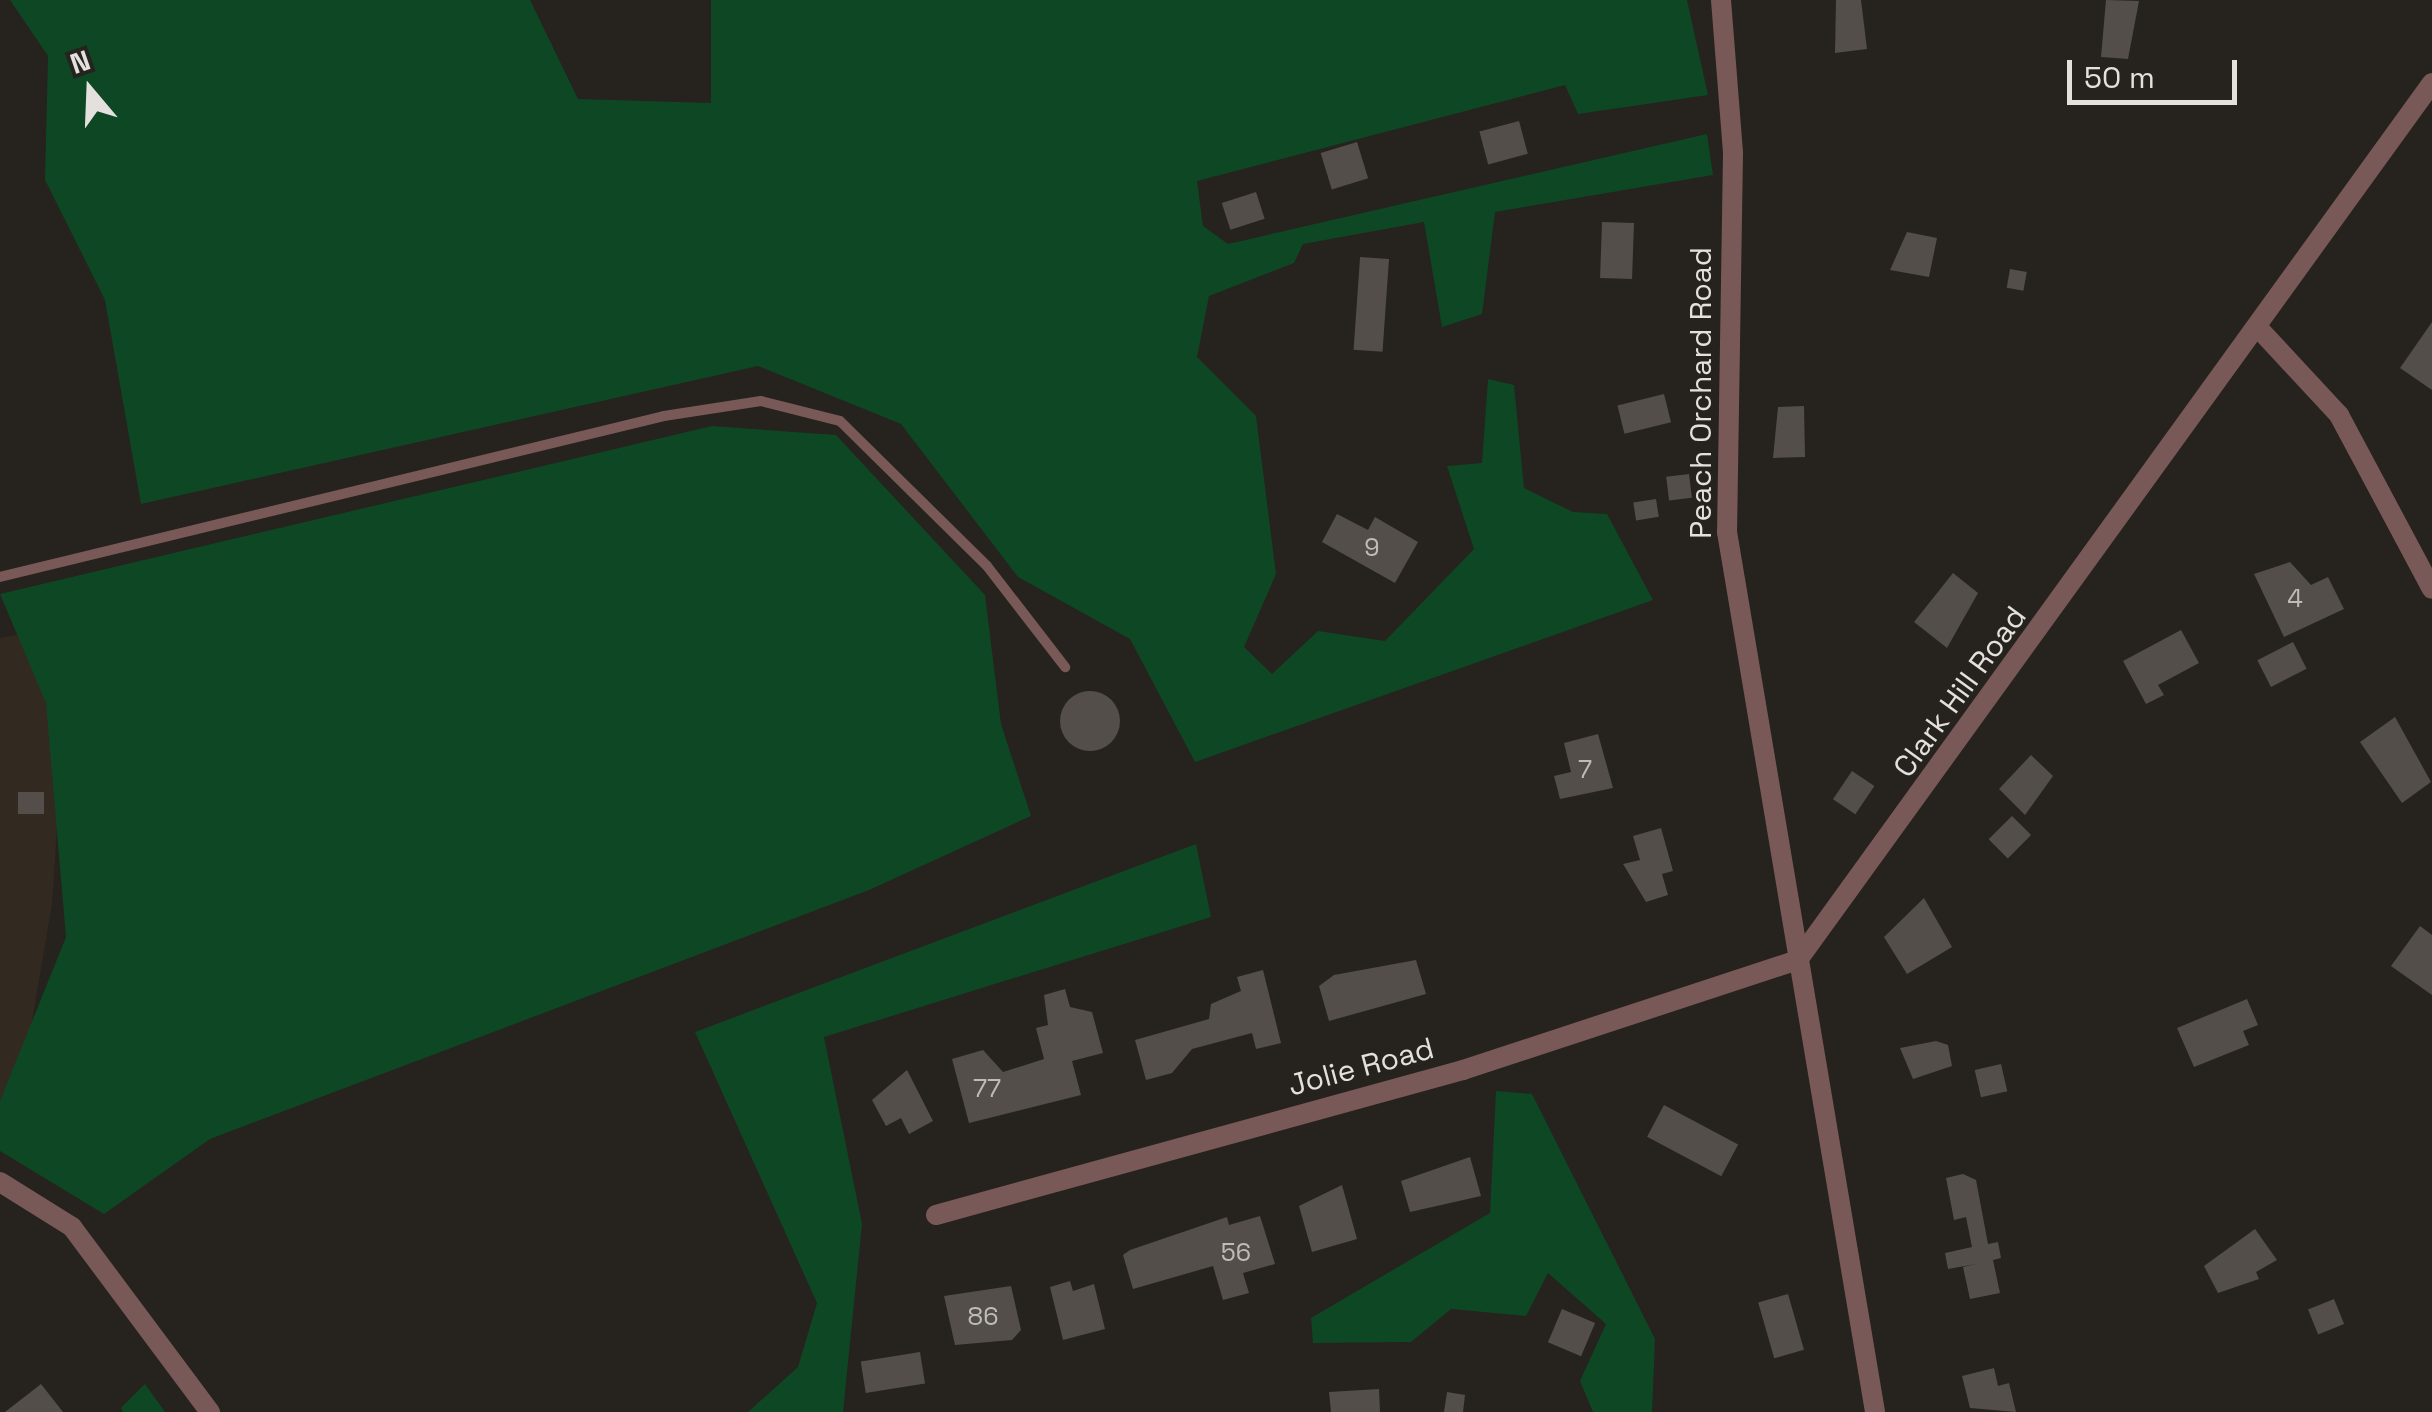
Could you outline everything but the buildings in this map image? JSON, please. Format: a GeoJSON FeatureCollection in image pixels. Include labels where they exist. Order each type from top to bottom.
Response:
{"type":"FeatureCollection","features":[{"type":"Feature","properties":{"kind":"street","name":"Peach Orchard Road"},"geometry":{"type":"LineString","coordinates":[[1721,0],[1732,153],[1727,532],[1798,960]]}},
{"type":"Feature","properties":{"kind":"street","name":"Clark Hill Road"},"geometry":{"type":"LineString","coordinates":[[1798,960],[2260,331],[2432,83]]}},
{"type":"Feature","properties":{"kind":"street"},"geometry":{"type":"LineString","coordinates":[[2260,331],[2339,415],[2432,589]]}},
{"type":"Feature","properties":{"kind":"street","name":"Jolie Road"},"geometry":{"type":"LineString","coordinates":[[936,1214],[1464,1070],[1798,960]]}},
{"type":"Feature","properties":{"kind":"street"},"geometry":{"type":"LineString","coordinates":[[1798,960],[1875,1412]]}},
{"type":"Feature","properties":{"kind":"street"},"geometry":{"type":"LineString","coordinates":[[0,1182],[72,1227],[210,1412]]}},
{"type":"Feature","properties":{"kind":"lane"},"geometry":{"type":"LineString","coordinates":[[0,577],[664,416],[761,401],[840,421],[987,566],[1066,667]]}},
{"type":"Feature","properties":{"kind":"shaded area"},"geometry":{"type":"Polygon","coordinates":[[[70,626],[52,904],[14,1126],[0,1124],[0,638],[70,626]]]}},
{"type":"Feature","properties":{"kind":"green space"},"geometry":{"type":"Polygon","coordinates":[[[10,0],[530,0],[578,99],[711,103],[711,0],[1687,0],[1708,95],[1578,114],[1565,85],[1197,181],[1203,226],[1228,244],[1707,134],[1713,175],[1495,212],[1482,314],[1442,327],[1424,222],[1303,244],[1294,263],[1209,296],[1197,357],[1256,416],[1276,574],[1244,647],[1272,674],[1318,631],[1385,641],[1474,549],[1447,466],[1482,463],[1488,379],[1514,385],[1524,488],[1573,512],[1607,514],[1653,600],[1195,762],[1130,639],[1018,577],[901,424],[758,366],[141,504],[105,300],[45,180],[48,56],[10,0]]]}},
{"type":"Feature","properties":{"kind":"green space"},"geometry":{"type":"Polygon","coordinates":[[[712,426],[836,435],[985,595],[1001,724],[1031,816],[869,890],[210,1139],[104,1214],[0,1151],[0,1101],[66,937],[46,703],[0,594],[712,426]]]}},
{"type":"Feature","properties":{"kind":"green space"},"geometry":{"type":"Polygon","coordinates":[[[1196,844],[1211,917],[824,1037],[862,1224],[843,1412],[748,1412],[798,1367],[817,1303],[695,1032],[1196,844]]]}},
{"type":"Feature","properties":{"kind":"green space"},"geometry":{"type":"Polygon","coordinates":[[[1496,1091],[1532,1094],[1655,1339],[1652,1412],[1593,1412],[1580,1381],[1606,1324],[1548,1273],[1526,1316],[1451,1309],[1411,1342],[1313,1343],[1311,1318],[1490,1213],[1496,1091]]]}},
{"type":"Feature","properties":{"kind":"green space"},"geometry":{"type":"Polygon","coordinates":[[[145,1384],[165,1412],[123,1412],[121,1408],[145,1384]]]}}]}
